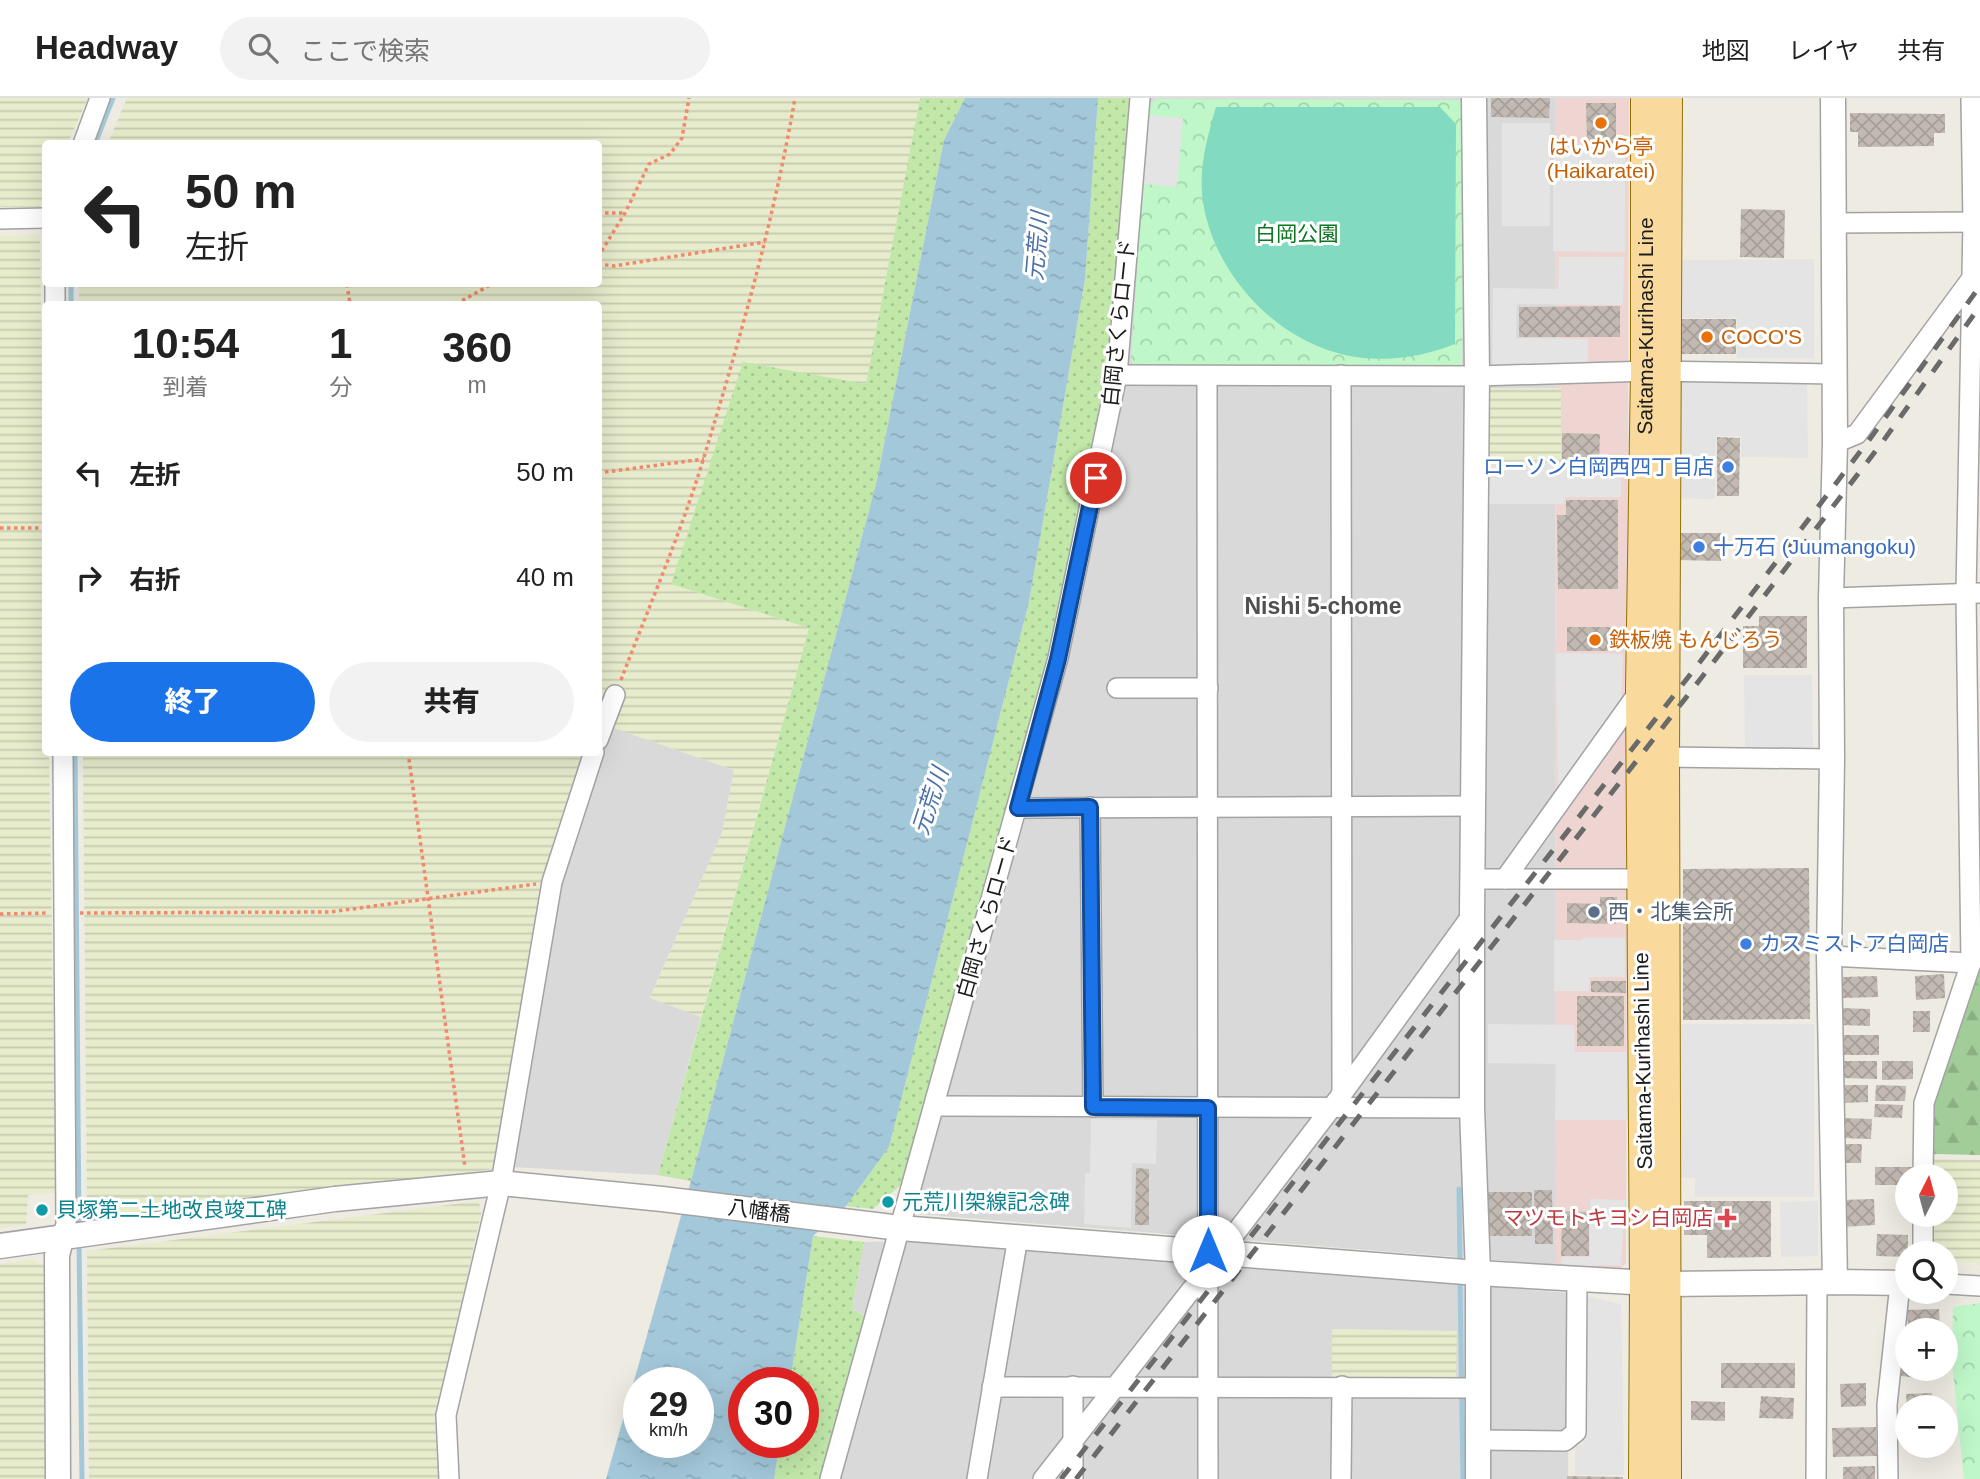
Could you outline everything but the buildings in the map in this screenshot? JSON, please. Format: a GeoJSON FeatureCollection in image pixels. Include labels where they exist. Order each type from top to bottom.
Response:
{"type":"FeatureCollection","features":[{"type":"Feature","properties":{"kind":"main road","name":"Saitama-Kurihashi Line"},"geometry":{"type":"LineString","coordinates":[[1644,1479],[1656,1283],[1664,757],[1656,372],[1646,98]]}},
{"type":"Feature","properties":{"kind":"main road","name":"Saitama-Kurihashi Line"},"geometry":{"type":"LineString","coordinates":[[1666,1479],[1641,878],[1641,689],[1667,98]]}},
{"type":"Feature","properties":{"kind":"street"},"geometry":{"type":"LineString","coordinates":[[84,140],[100,98]]}},
{"type":"Feature","properties":{"kind":"street","name":"白岡さくらロード"},"geometry":{"type":"LineString","coordinates":[[830,1479],[1058,659],[1117,375],[1140,98]]}},
{"type":"Feature","properties":{"kind":"street"},"geometry":{"type":"LineString","coordinates":[[1474,98],[1477,376],[1472,1108],[1478,1273],[1478,1479]]}},
{"type":"Feature","properties":{"kind":"street"},"geometry":{"type":"LineString","coordinates":[[1816,1479],[1826,1282],[1832,759],[1831,598],[1835,443],[1833,98]]}},
{"type":"Feature","properties":{"kind":"street"},"geometry":{"type":"LineString","coordinates":[[1923,1164],[1924,1103],[1975,956],[1972,278],[1977,222],[1970,98]]}},
{"type":"Feature","properties":{"kind":"street"},"geometry":{"type":"LineString","coordinates":[[0,219],[42,218]]}},
{"type":"Feature","properties":{"kind":"street"},"geometry":{"type":"LineString","coordinates":[[1832,223],[1977,222]]}},
{"type":"Feature","properties":{"kind":"street"},"geometry":{"type":"LineString","coordinates":[[1835,443],[1857,434],[1972,278]]}},
{"type":"Feature","properties":{"kind":"street"},"geometry":{"type":"LineString","coordinates":[[1117,375],[1477,376],[1656,372],[1834,374]]}},
{"type":"Feature","properties":{"kind":"street"},"geometry":{"type":"LineString","coordinates":[[1336,1102],[1343,807],[1341,375]]}},
{"type":"Feature","properties":{"kind":"street"},"geometry":{"type":"LineString","coordinates":[[1207,376],[1208,1108],[1217,1252],[1207,1285],[1208,1479]]}},
{"type":"Feature","properties":{"kind":"street"},"geometry":{"type":"LineString","coordinates":[[1831,598],[1973,593]]}},
{"type":"Feature","properties":{"kind":"street"},"geometry":{"type":"LineString","coordinates":[[1117,688],[1208,688]]}},
{"type":"Feature","properties":{"kind":"street"},"geometry":{"type":"LineString","coordinates":[[1505,878],[1641,689]]}},
{"type":"Feature","properties":{"kind":"street"},"geometry":{"type":"LineString","coordinates":[[602,729],[615,695]]}},
{"type":"Feature","properties":{"kind":"street"},"geometry":{"type":"LineString","coordinates":[[58,1479],[57,1256],[66,1225],[63,756]]}},
{"type":"Feature","properties":{"kind":"street"},"geometry":{"type":"LineString","coordinates":[[449,1479],[446,1415],[501,1183],[552,882],[593,756]]}},
{"type":"Feature","properties":{"kind":"street"},"geometry":{"type":"LineString","coordinates":[[1664,757],[1832,759]]}},
{"type":"Feature","properties":{"kind":"street"},"geometry":{"type":"LineString","coordinates":[[1018,808],[1472,806]]}},
{"type":"Feature","properties":{"kind":"street"},"geometry":{"type":"LineString","coordinates":[[1090,807],[1093,1107]]}},
{"type":"Feature","properties":{"kind":"street"},"geometry":{"type":"LineString","coordinates":[[1472,879],[1641,878]]}},
{"type":"Feature","properties":{"kind":"street"},"geometry":{"type":"LineString","coordinates":[[1217,1252],[1227,1244],[1336,1102],[1472,915]]}},
{"type":"Feature","properties":{"kind":"street"},"geometry":{"type":"LineString","coordinates":[[1829,956],[1975,956]]}},
{"type":"Feature","properties":{"kind":"street"},"geometry":{"type":"LineString","coordinates":[[934,1106],[1208,1108],[1336,1102],[1472,1108]]}},
{"type":"Feature","properties":{"kind":"street","name":"八幡橋"},"geometry":{"type":"LineString","coordinates":[[0,1246],[335,1199],[501,1183],[662,1199],[900,1228],[1478,1273],[1656,1283],[1895,1283]]}},
{"type":"Feature","properties":{"kind":"street"},"geometry":{"type":"LineString","coordinates":[[977,1479],[1018,1237]]}},
{"type":"Feature","properties":{"kind":"street"},"geometry":{"type":"LineString","coordinates":[[1478,1440],[1565,1441],[1576,1432],[1577,1279]]}},
{"type":"Feature","properties":{"kind":"street"},"geometry":{"type":"LineString","coordinates":[[1043,1479],[1192,1289],[1207,1285]]}},
{"type":"Feature","properties":{"kind":"street"},"geometry":{"type":"LineString","coordinates":[[1958,1285],[1980,1286]]}},
{"type":"Feature","properties":{"kind":"street"},"geometry":{"type":"LineString","coordinates":[[1888,1479],[1887,1405],[1901,1304]]}},
{"type":"Feature","properties":{"kind":"street"},"geometry":{"type":"LineString","coordinates":[[1073,1386],[1073,1479]]}},
{"type":"Feature","properties":{"kind":"street"},"geometry":{"type":"LineString","coordinates":[[1341,1479],[1342,1386]]}},
{"type":"Feature","properties":{"kind":"street"},"geometry":{"type":"LineString","coordinates":[[992,1387],[1478,1388]]}},
{"type":"Feature","properties":{"kind":"path"},"geometry":{"type":"LineString","coordinates":[[602,250],[625,213],[649,164],[670,154],[682,138],[689,98]]}},
{"type":"Feature","properties":{"kind":"path"},"geometry":{"type":"LineString","coordinates":[[615,695],[704,458],[765,243],[795,98]]}},
{"type":"Feature","properties":{"kind":"path"},"geometry":{"type":"LineString","coordinates":[[602,213],[625,213]]}},
{"type":"Feature","properties":{"kind":"path"},"geometry":{"type":"LineString","coordinates":[[602,264],[614,266],[765,243]]}},
{"type":"Feature","properties":{"kind":"path"},"geometry":{"type":"LineString","coordinates":[[461,301],[487,287]]}},
{"type":"Feature","properties":{"kind":"path"},"geometry":{"type":"LineString","coordinates":[[602,472],[704,458]]}},
{"type":"Feature","properties":{"kind":"path"},"geometry":{"type":"LineString","coordinates":[[0,528],[42,528]]}},
{"type":"Feature","properties":{"kind":"path"},"geometry":{"type":"LineString","coordinates":[[409,756],[468,1187]]}},
{"type":"Feature","properties":{"kind":"path"},"geometry":{"type":"LineString","coordinates":[[0,914],[330,912],[552,882]]}},
{"type":"Feature","properties":{"kind":"shaded area"},"geometry":{"type":"Polygon","coordinates":[[[1130,98],[1555,98],[1556,1265],[917,1214],[902,1184],[1058,618],[1106,386],[1130,98]]]}},
{"type":"Feature","properties":{"kind":"shaded area"},"geometry":{"type":"Polygon","coordinates":[[[1555,98],[1629,98],[1626,1263],[1619,1269],[1556,1265],[1555,98]]]}},
{"type":"Feature","properties":{"kind":"shaded area"},"geometry":{"type":"Polygon","coordinates":[[[1147,115],[1183,118],[1177,187],[1142,184],[1147,115]]]}},
{"type":"Feature","properties":{"kind":"shaded area"},"geometry":{"type":"Polygon","coordinates":[[[1502,123],[1550,123],[1550,226],[1502,226],[1502,123]]]}},
{"type":"Feature","properties":{"kind":"shaded area"},"geometry":{"type":"Polygon","coordinates":[[[1553,146],[1625,146],[1625,252],[1553,251],[1553,146]]]}},
{"type":"Feature","properties":{"kind":"shaded area"},"geometry":{"type":"Polygon","coordinates":[[[1559,257],[1624,257],[1623,305],[1517,304],[1516,338],[1588,339],[1588,366],[1492,365],[1493,288],[1558,289],[1559,257]]]}},
{"type":"Feature","properties":{"kind":"shaded area"},"geometry":{"type":"Polygon","coordinates":[[[1814,259],[1814,358],[1737,358],[1737,318],[1674,318],[1674,260],[1814,259]]]}},
{"type":"Feature","properties":{"kind":"shaded area"},"geometry":{"type":"Polygon","coordinates":[[[1670,377],[1801,377],[1807,384],[1808,458],[1741,457],[1741,436],[1716,436],[1715,499],[1670,498],[1670,377]]]}},
{"type":"Feature","properties":{"kind":"shaded area"},"geometry":{"type":"Polygon","coordinates":[[[1484,463],[1621,463],[1621,497],[1565,497],[1564,504],[1484,504],[1484,463]]]}},
{"type":"Feature","properties":{"kind":"shaded area"},"geometry":{"type":"Polygon","coordinates":[[[1556,653],[1623,654],[1621,706],[1558,797],[1556,653]]]}},
{"type":"Feature","properties":{"kind":"shaded area"},"geometry":{"type":"Polygon","coordinates":[[[1744,675],[1812,675],[1813,747],[1745,748],[1744,675]]]}},
{"type":"Feature","properties":{"kind":"shaded area"},"geometry":{"type":"Polygon","coordinates":[[[611,727],[734,770],[722,833],[650,997],[701,1017],[658,1175],[512,1167],[562,881],[611,727]]]}},
{"type":"Feature","properties":{"kind":"shaded area"},"geometry":{"type":"Polygon","coordinates":[[[1625,938],[1625,977],[1589,977],[1589,991],[1554,991],[1554,940],[1625,938]]]}},
{"type":"Feature","properties":{"kind":"shaded area"},"geometry":{"type":"Polygon","coordinates":[[[1488,1024],[1574,1025],[1575,1052],[1628,1052],[1628,1120],[1555,1120],[1556,1064],[1488,1063],[1488,1024]]]}},
{"type":"Feature","properties":{"kind":"shaded area"},"geometry":{"type":"Polygon","coordinates":[[[1681,1024],[1814,1024],[1814,1197],[1695,1197],[1695,1178],[1681,1178],[1681,1024]]]}},
{"type":"Feature","properties":{"kind":"shaded area"},"geometry":{"type":"Polygon","coordinates":[[[1091,1119],[1157,1120],[1156,1164],[1132,1163],[1131,1228],[1084,1224],[1085,1173],[1090,1173],[1091,1119]]]}},
{"type":"Feature","properties":{"kind":"shaded area"},"geometry":{"type":"Polygon","coordinates":[[[1590,1199],[1625,1200],[1621,1265],[1561,1266],[1562,1257],[1590,1257],[1590,1199]]]}},
{"type":"Feature","properties":{"kind":"shaded area"},"geometry":{"type":"Polygon","coordinates":[[[1818,1201],[1818,1256],[1781,1257],[1780,1202],[1818,1201]]]}},
{"type":"Feature","properties":{"kind":"shaded area"},"geometry":{"type":"Polygon","coordinates":[[[910,1241],[1569,1293],[1568,1479],[823,1479],[867,1316],[852,1309],[864,1242],[910,1241]]]}},
{"type":"Feature","properties":{"kind":"shaded area"},"geometry":{"type":"Polygon","coordinates":[[[1582,1295],[1621,1304],[1624,1475],[1575,1475],[1575,1446],[1583,1445],[1582,1295]]]}},
{"type":"Feature","properties":{"kind":"green space"},"geometry":{"type":"Polygon","coordinates":[[[0,98],[88,98],[69,140],[42,140],[40,207],[0,207],[0,98]]]}},
{"type":"Feature","properties":{"kind":"green space"},"geometry":{"type":"Polygon","coordinates":[[[127,98],[920,98],[866,385],[671,584],[809,628],[701,1017],[650,998],[722,833],[734,770],[611,727],[602,755],[602,301],[79,301],[79,287],[602,287],[602,140],[109,140],[127,98]]]}},
{"type":"Feature","properties":{"kind":"green space"},"geometry":{"type":"Polygon","coordinates":[[[920,98],[965,98],[944,140],[877,480],[691,1181],[658,1175],[809,628],[671,584],[743,362],[866,384],[920,98]]]}},
{"type":"Feature","properties":{"kind":"green space"},"geometry":{"type":"Polygon","coordinates":[[[1098,98],[1130,98],[1106,386],[1058,618],[902,1184],[873,1209],[846,1206],[889,1147],[1029,602],[1085,279],[1098,98]]]}},
{"type":"Feature","properties":{"kind":"green space","name":"白岡公園"},"geometry":{"type":"Polygon","coordinates":[[[1157,99],[1464,100],[1462,369],[1135,367],[1131,360],[1148,105],[1157,99]]]}},
{"type":"Feature","properties":{"kind":"green space","name":"白岡公園"},"geometry":{"type":"Polygon","coordinates":[[[1216,107],[1440,107],[1456,124],[1455,344],[1401,358],[1373,359],[1345,355],[1319,347],[1294,334],[1252,299],[1220,254],[1209,228],[1203,202],[1203,166],[1216,107]]]}},
{"type":"Feature","properties":{"kind":"green space"},"geometry":{"type":"Polygon","coordinates":[[[40,235],[42,756],[49,756],[56,1193],[28,1195],[26,1225],[0,1228],[0,236],[40,235]]]}},
{"type":"Feature","properties":{"kind":"green space"},"geometry":{"type":"Polygon","coordinates":[[[1488,388],[1561,388],[1561,461],[1488,461],[1488,388]]]}},
{"type":"Feature","properties":{"kind":"green space"},"geometry":{"type":"Polygon","coordinates":[[[83,756],[602,756],[562,881],[512,1167],[87,1219],[83,756]]]}},
{"type":"Feature","properties":{"kind":"green space"},"geometry":{"type":"Polygon","coordinates":[[[1980,964],[1980,1155],[1934,1154],[1932,1103],[1980,964]]]}},
{"type":"Feature","properties":{"kind":"green space"},"geometry":{"type":"Polygon","coordinates":[[[1930,1159],[1980,1160],[1980,1265],[1958,1261],[1958,1241],[1931,1241],[1931,1227],[1958,1227],[1958,1164],[1930,1164],[1930,1159]]]}},
{"type":"Feature","properties":{"kind":"green space"},"geometry":{"type":"Polygon","coordinates":[[[479,1201],[481,1214],[435,1420],[442,1479],[89,1479],[87,1251],[479,1201]]]}},
{"type":"Feature","properties":{"kind":"green space"},"geometry":{"type":"Polygon","coordinates":[[[813,1236],[864,1242],[852,1309],[867,1317],[823,1479],[774,1479],[777,1458],[819,1458],[819,1367],[792,1367],[813,1236]]]}},
{"type":"Feature","properties":{"kind":"green space"},"geometry":{"type":"Polygon","coordinates":[[[31,1259],[45,1266],[47,1479],[0,1479],[0,1264],[31,1259]]]}},
{"type":"Feature","properties":{"kind":"green space"},"geometry":{"type":"Polygon","coordinates":[[[1980,1303],[1980,1479],[1964,1479],[1958,1395],[1955,1395],[1954,1381],[1958,1381],[1958,1318],[1953,1318],[1953,1307],[1980,1303]]]}},
{"type":"Feature","properties":{"kind":"green space"},"geometry":{"type":"Polygon","coordinates":[[[1332,1329],[1457,1331],[1456,1379],[1332,1379],[1332,1329]]]}},
{"type":"Feature","properties":{"kind":"water","name":"元荒川"},"geometry":{"type":"Polygon","coordinates":[[[965,98],[1098,98],[1085,279],[1029,602],[889,1147],[846,1206],[813,1236],[792,1367],[728,1367],[728,1458],[777,1458],[774,1479],[606,1479],[623,1419],[623,1458],[714,1458],[714,1367],[638,1367],[691,1181],[877,480],[944,140],[965,98]]]}},
{"type":"Feature","properties":{"kind":"waterway"},"geometry":{"type":"LineString","coordinates":[[97,140],[113,98]]}},
{"type":"Feature","properties":{"kind":"waterway"},"geometry":{"type":"LineString","coordinates":[[71,287],[71,301]]}},
{"type":"Feature","properties":{"kind":"waterway"},"geometry":{"type":"LineString","coordinates":[[75,756],[79,1229]]}},
{"type":"Feature","properties":{"kind":"waterway"},"geometry":{"type":"LineString","coordinates":[[1459,1189],[1460,1266]]}},
{"type":"Feature","properties":{"kind":"waterway"},"geometry":{"type":"LineString","coordinates":[[79,1242],[82,1479]]}},
{"type":"Feature","properties":{"kind":"waterway"},"geometry":{"type":"LineString","coordinates":[[1460,1280],[1463,1479]]}},
{"type":"Feature","properties":{"kind":"railway"},"geometry":{"type":"LineString","coordinates":[[1061,1479],[1693,671],[1872,436],[1980,286]]}},
{"type":"Feature","properties":{"kind":"railway"},"geometry":{"type":"LineString","coordinates":[[1076,1479],[1702,677],[1881,444],[1980,306]]}},
{"type":"Feature","properties":{"kind":"place","name":"はいから亭 (Haikaratei)"},"geometry":{"type":"Point","coordinates":[1601,123]}},
{"type":"Feature","properties":{"kind":"place","name":"COCO'S"},"geometry":{"type":"Point","coordinates":[1707,337]}},
{"type":"Feature","properties":{"kind":"place","name":"ローソン白岡西四丁目店"},"geometry":{"type":"Point","coordinates":[1728,467]}},
{"type":"Feature","properties":{"kind":"place","name":"十万石 (Juumangoku)"},"geometry":{"type":"Point","coordinates":[1699,547]}},
{"type":"Feature","properties":{"kind":"place","name":"鉄板焼 もんじろう"},"geometry":{"type":"Point","coordinates":[1595,640]}},
{"type":"Feature","properties":{"kind":"place","name":"西・北集会所"},"geometry":{"type":"Point","coordinates":[1594,912]}},
{"type":"Feature","properties":{"kind":"place","name":"カスミストア白岡店"},"geometry":{"type":"Point","coordinates":[1746,944]}},
{"type":"Feature","properties":{"kind":"place","name":"元荒川架線記念碑"},"geometry":{"type":"Point","coordinates":[888,1202]}},
{"type":"Feature","properties":{"kind":"place","name":"貝塚第二土地改良竣工碑"},"geometry":{"type":"Point","coordinates":[42,1210]}},
{"type":"Feature","properties":{"kind":"place","name":"マツモトキヨシ白岡店"},"geometry":{"type":"Point","coordinates":[1727,1218]}},
{"type":"Feature","properties":{"kind":"district","name":"Nishi 5-chome"},"geometry":{"type":"Point","coordinates":[1323,606]}},
{"type":"Feature","properties":{"kind":"route"},"geometry":{"type":"LineString","coordinates":[[1096,478],[1058,659],[1018,808],[1090,807],[1093,1107],[1208,1108],[1208,1251]]}}]}
